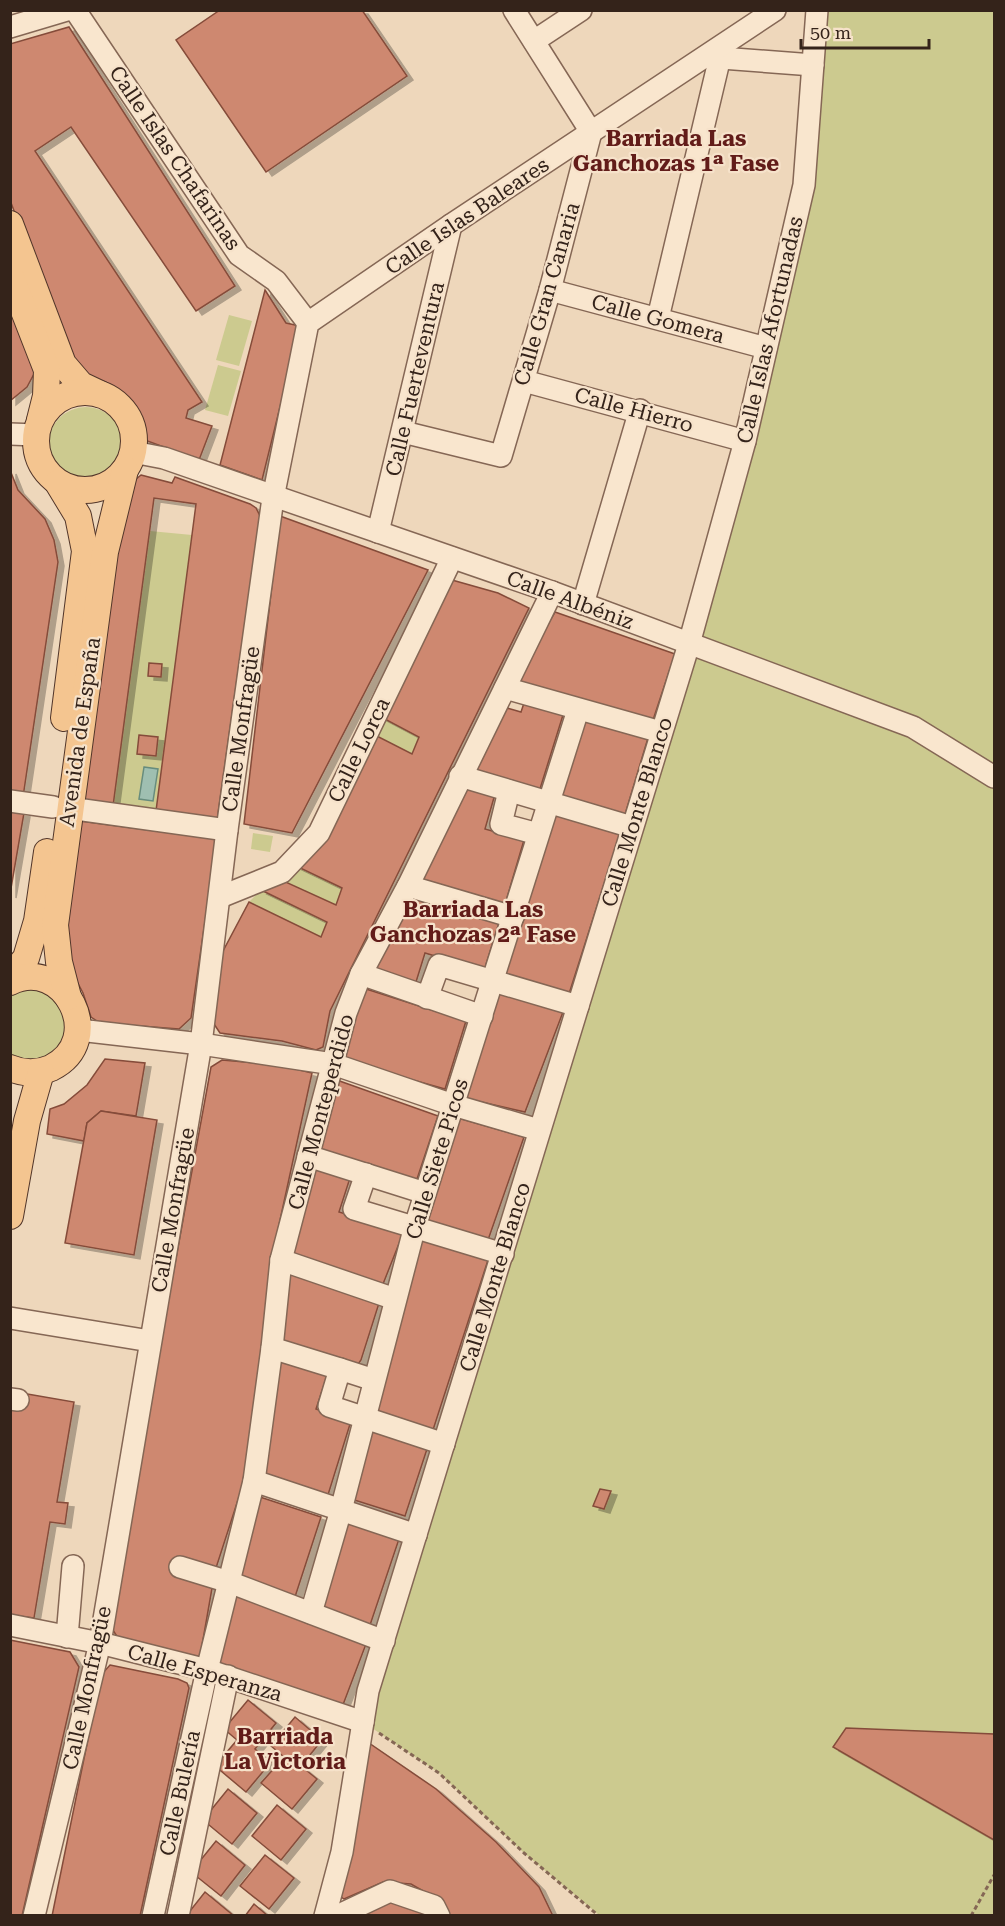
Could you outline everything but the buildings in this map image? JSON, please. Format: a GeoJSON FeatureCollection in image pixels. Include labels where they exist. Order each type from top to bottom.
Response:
{"type":"FeatureCollection","features":[{"type":"Feature","properties":{"kind":"main road"},"geometry":{"type":"LineString","coordinates":[[10,224],[63,364],[81,385],[113,401],[131,424],[129,461],[115,480],[94,489],[72,489],[58,483],[40,462],[38,428],[46,396],[47,369],[10,275]]}},
{"type":"Feature","properties":{"kind":"main road"},"geometry":{"type":"LineString","coordinates":[[38,428],[58,399],[86,392],[100,394]]}},
{"type":"Feature","properties":{"kind":"main road","name":"Avenida de España"},"geometry":{"type":"LineString","coordinates":[[10,977],[26,958],[37,921],[61,808],[105,552],[129,461]]}},
{"type":"Feature","properties":{"kind":"main road","name":"Avenida de España"},"geometry":{"type":"LineString","coordinates":[[58,483],[78,516],[85,551],[61,808],[55,925],[60,962],[68,997],[76,1011],[79,1030]]}},
{"type":"Feature","properties":{"kind":"main road"},"geometry":{"type":"LineString","coordinates":[[10,982],[29,977],[44,980],[57,986],[68,997]]}},
{"type":"Feature","properties":{"kind":"main road"},"geometry":{"type":"LineString","coordinates":[[10,1068],[20,1072],[41,1072],[60,1063],[73,1047],[79,1030]]}},
{"type":"Feature","properties":{"kind":"main road"},"geometry":{"type":"LineString","coordinates":[[10,1216],[27,1122],[41,1072]]}},
{"type":"Feature","properties":{"kind":"street"},"geometry":{"type":"LineString","coordinates":[[10,27],[67,10]]}},
{"type":"Feature","properties":{"kind":"street","name":"Calle Islas Chafarinas"},"geometry":{"type":"LineString","coordinates":[[75,10],[239,255],[276,281],[308,323]]}},
{"type":"Feature","properties":{"kind":"street"},"geometry":{"type":"LineString","coordinates":[[514,10],[591,132]]}},
{"type":"Feature","properties":{"kind":"street"},"geometry":{"type":"LineString","coordinates":[[534,41],[582,10]]}},
{"type":"Feature","properties":{"kind":"street","name":"Calle Islas Baleares"},"geometry":{"type":"LineString","coordinates":[[308,323],[591,132],[714,57],[775,10]]}},
{"type":"Feature","properties":{"kind":"street","name":"Calle Islas Afortunadas"},"geometry":{"type":"LineString","coordinates":[[688,644],[745,441],[804,185],[817,10]]}},
{"type":"Feature","properties":{"kind":"street"},"geometry":{"type":"LineString","coordinates":[[658,318],[714,57],[813,65]]}},
{"type":"Feature","properties":{"kind":"street","name":"Calle Gran Canaria"},"geometry":{"type":"LineString","coordinates":[[403,432],[501,456],[550,290],[591,132]]}},
{"type":"Feature","properties":{"kind":"street","name":"Calle Fuerteventura"},"geometry":{"type":"LineString","coordinates":[[378,532],[451,225]]}},
{"type":"Feature","properties":{"kind":"street","name":"Calle Gomera"},"geometry":{"type":"LineString","coordinates":[[550,290],[766,348]]}},
{"type":"Feature","properties":{"kind":"street"},"geometry":{"type":"LineString","coordinates":[[273,498],[308,323]]}},
{"type":"Feature","properties":{"kind":"street","name":"Calle Hierro"},"geometry":{"type":"LineString","coordinates":[[524,381],[640,410],[745,441]]}},
{"type":"Feature","properties":{"kind":"street"},"geometry":{"type":"LineString","coordinates":[[583,604],[640,410]]}},
{"type":"Feature","properties":{"kind":"street"},"geometry":{"type":"LineString","coordinates":[[10,434],[38,428]]}},
{"type":"Feature","properties":{"kind":"street","name":"Calle Albéniz"},"geometry":{"type":"LineString","coordinates":[[129,461],[164,458],[273,498],[552,592],[913,727],[994,777]]}},
{"type":"Feature","properties":{"kind":"street","name":"Calle Monfragüe"},"geometry":{"type":"LineString","coordinates":[[34,1916],[100,1643],[201,1044],[227,830],[273,498]]}},
{"type":"Feature","properties":{"kind":"street","name":"Calle Lorca"},"geometry":{"type":"LineString","coordinates":[[220,897],[282,872],[319,833],[452,558]]}},
{"type":"Feature","properties":{"kind":"street","name":"Calle Monteperdido"},"geometry":{"type":"LineString","coordinates":[[207,1670],[254,1481],[273,1348],[281,1260],[346,1013],[361,974],[408,886],[552,592]]}},
{"type":"Feature","properties":{"kind":"street","name":"Calle Monte Blanco"},"geometry":{"type":"LineString","coordinates":[[325,1916],[342,1852],[368,1691],[688,644]]}},
{"type":"Feature","properties":{"kind":"street"},"geometry":{"type":"LineString","coordinates":[[505,688],[661,732]]}},
{"type":"Feature","properties":{"kind":"street","name":"Calle Siete Picos"},"geometry":{"type":"LineString","coordinates":[[311,1613],[341,1510],[415,1226],[494,982],[578,710]]}},
{"type":"Feature","properties":{"kind":"street"},"geometry":{"type":"LineString","coordinates":[[460,776],[632,827]]}},
{"type":"Feature","properties":{"kind":"street"},"geometry":{"type":"LineString","coordinates":[[509,791],[501,824],[538,834]]}},
{"type":"Feature","properties":{"kind":"street"},"geometry":{"type":"LineString","coordinates":[[10,801],[227,830]]}},
{"type":"Feature","properties":{"kind":"street"},"geometry":{"type":"LineString","coordinates":[[408,886],[513,917]]}},
{"type":"Feature","properties":{"kind":"street"},"geometry":{"type":"LineString","coordinates":[[427,998],[439,965],[578,1006]]}},
{"type":"Feature","properties":{"kind":"street"},"geometry":{"type":"LineString","coordinates":[[361,974],[482,1016]]}},
{"type":"Feature","properties":{"kind":"street"},"geometry":{"type":"LineString","coordinates":[[79,1030],[201,1044],[333,1064],[453,1105],[539,1130]]}},
{"type":"Feature","properties":{"kind":"street"},"geometry":{"type":"LineString","coordinates":[[308,1156],[425,1193]]}},
{"type":"Feature","properties":{"kind":"street"},"geometry":{"type":"LineString","coordinates":[[366,1174],[354,1209],[503,1254]]}},
{"type":"Feature","properties":{"kind":"street"},"geometry":{"type":"LineString","coordinates":[[281,1260],[395,1299]]}},
{"type":"Feature","properties":{"kind":"street"},"geometry":{"type":"LineString","coordinates":[[10,1318],[150,1341]]}},
{"type":"Feature","properties":{"kind":"street"},"geometry":{"type":"LineString","coordinates":[[273,1348],[374,1380]]}},
{"type":"Feature","properties":{"kind":"street"},"geometry":{"type":"LineString","coordinates":[[340,1369],[329,1406],[444,1444]]}},
{"type":"Feature","properties":{"kind":"street"},"geometry":{"type":"LineString","coordinates":[[254,1481],[416,1535]]}},
{"type":"Feature","properties":{"kind":"street"},"geometry":{"type":"LineString","coordinates":[[67,1637],[73,1566]]}},
{"type":"Feature","properties":{"kind":"street"},"geometry":{"type":"LineString","coordinates":[[180,1567],[229,1582],[384,1641]]}},
{"type":"Feature","properties":{"kind":"street","name":"Calle Esperanza"},"geometry":{"type":"LineString","coordinates":[[10,1625],[100,1643],[207,1670],[363,1722]]}},
{"type":"Feature","properties":{"kind":"street","name":"Calle Bulería"},"geometry":{"type":"LineString","coordinates":[[153,1916],[207,1670]]}},
{"type":"Feature","properties":{"kind":"street"},"geometry":{"type":"LineString","coordinates":[[178,1916],[228,1676]]}},
{"type":"Feature","properties":{"kind":"street"},"geometry":{"type":"LineString","coordinates":[[338,1916],[390,1891],[434,1906],[439,1916]]}},
{"type":"Feature","properties":{"kind":"path"},"geometry":{"type":"LineString","coordinates":[[363,1722],[439,1773],[524,1853],[598,1916]]}},
{"type":"Feature","properties":{"kind":"path"},"geometry":{"type":"LineString","coordinates":[[971,1916],[994,1875]]}},
{"type":"Feature","properties":{"kind":"shaded area"},"geometry":{"type":"Polygon","coordinates":[[[817,11],[994,11],[994,1915],[599,1915],[524,1853],[439,1773],[363,1722],[689,644],[804,185],[817,11]]]}},
{"type":"Feature","properties":{"kind":"shaded area"},"geometry":{"type":"Polygon","coordinates":[[[229,315],[252,321],[239,366],[216,360],[229,315]]]}},
{"type":"Feature","properties":{"kind":"shaded area"},"geometry":{"type":"Polygon","coordinates":[[[218,365],[241,371],[228,416],[205,410],[218,365]]]}},
{"type":"Feature","properties":{"kind":"shaded area"},"geometry":{"type":"Polygon","coordinates":[[[79,407],[93,407],[107,413],[118,424],[122,430],[124,445],[122,460],[113,472],[101,481],[79,483],[65,477],[54,466],[48,452],[48,438],[54,424],[65,413],[79,407]]]}},
{"type":"Feature","properties":{"kind":"shaded area"},"geometry":{"type":"Polygon","coordinates":[[[150,531],[192,535],[156,811],[113,806],[150,531]]]}},
{"type":"Feature","properties":{"kind":"shaded area"},"geometry":{"type":"Polygon","coordinates":[[[379,716],[419,737],[412,754],[371,733],[379,716]]]}},
{"type":"Feature","properties":{"kind":"shaded area"},"geometry":{"type":"Polygon","coordinates":[[[144,767],[158,769],[153,801],[139,799],[144,767]]]}},
{"type":"Feature","properties":{"kind":"shaded area"},"geometry":{"type":"Polygon","coordinates":[[[253,833],[273,836],[270,852],[251,849],[253,833]]]}},
{"type":"Feature","properties":{"kind":"shaded area"},"geometry":{"type":"Polygon","coordinates":[[[296,866],[342,888],[336,905],[277,878],[296,866]]]}},
{"type":"Feature","properties":{"kind":"shaded area"},"geometry":{"type":"Polygon","coordinates":[[[261,890],[327,922],[321,937],[249,902],[261,890]]]}},
{"type":"Feature","properties":{"kind":"shaded area"},"geometry":{"type":"Polygon","coordinates":[[[42,989],[63,1003],[67,1040],[39,1064],[11,1058],[11,994],[17,990],[42,989]]]}},
{"type":"Feature","properties":{"kind":"district","name":"Barriada Las Ganchozas 1ª Fase"},"geometry":{"type":"Point","coordinates":[676,150]}},
{"type":"Feature","properties":{"kind":"district","name":"Barriada Las Ganchozas 2ª Fase"},"geometry":{"type":"Point","coordinates":[473,922]}},
{"type":"Feature","properties":{"kind":"district","name":"Barriada La Victoria"},"geometry":{"type":"Point","coordinates":[285,1748]}}]}
